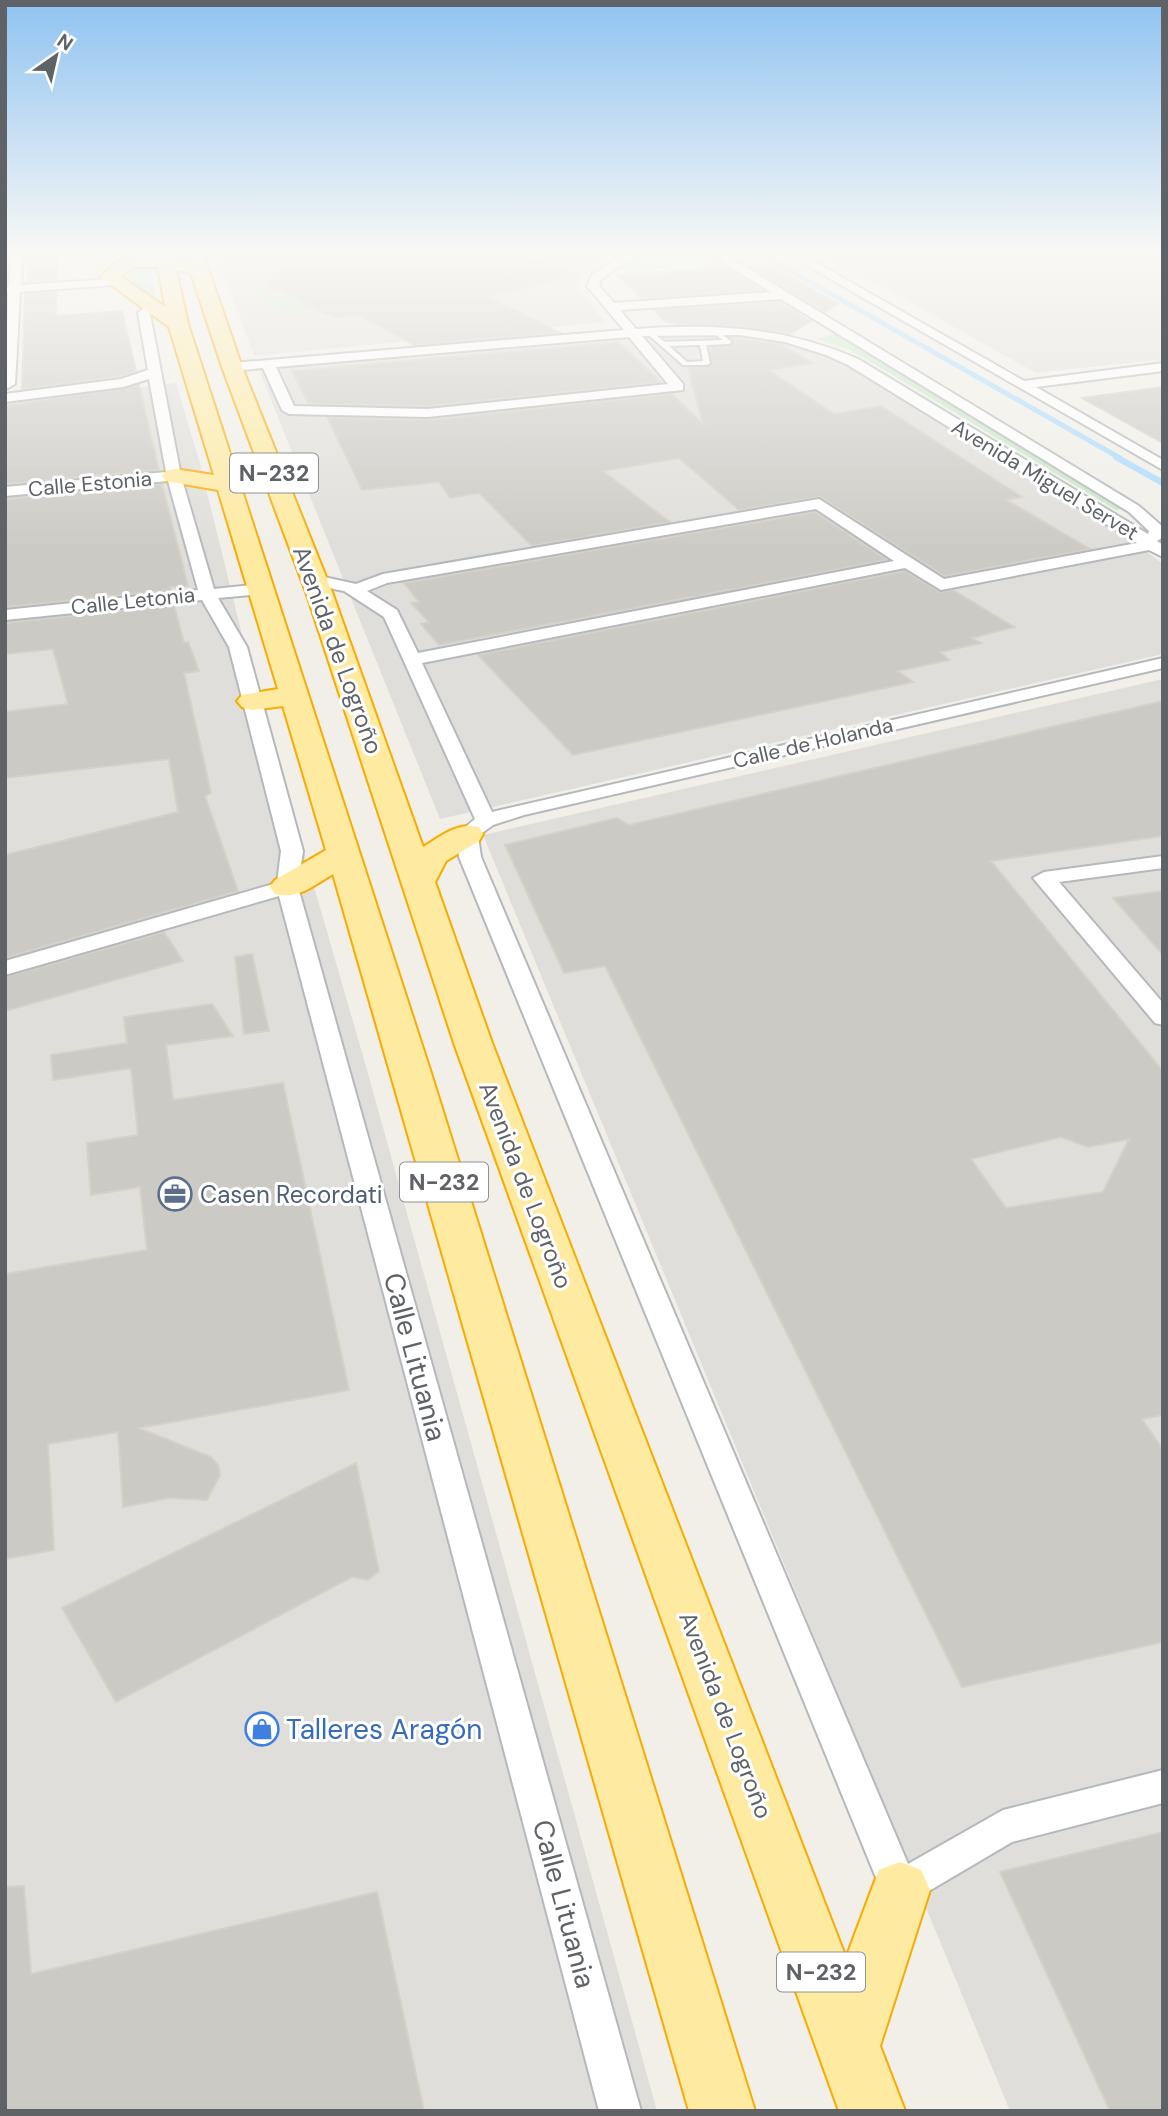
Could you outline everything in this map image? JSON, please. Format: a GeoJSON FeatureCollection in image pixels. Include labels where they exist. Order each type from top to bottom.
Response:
{"type":"FeatureCollection","features":[{"type":"Feature","properties":{"kind":"highway","name":"Avenida de Logroño"},"geometry":{"type":"LineString","coordinates":[[179,353],[224,471],[420,1099],[722,2111]]}},
{"type":"Feature","properties":{"kind":"highway","name":"Avenida de Logroño"},"geometry":{"type":"LineString","coordinates":[[225,353],[314,580],[478,1056],[872,2111]]}},
{"type":"Feature","properties":{"kind":"highway"},"geometry":{"type":"LineString","coordinates":[[174,476],[224,471]]}},
{"type":"Feature","properties":{"kind":"highway"},"geometry":{"type":"LineString","coordinates":[[252,701],[293,696]]}},
{"type":"Feature","properties":{"kind":"highway"},"geometry":{"type":"LineString","coordinates":[[419,880],[433,855],[476,828]]}},
{"type":"Feature","properties":{"kind":"highway"},"geometry":{"type":"LineString","coordinates":[[287,887],[347,869]]}},
{"type":"Feature","properties":{"kind":"highway"},"geometry":{"type":"LineString","coordinates":[[848,2045],[900,1890]]}},
{"type":"Feature","properties":{"kind":"street"},"geometry":{"type":"LineString","coordinates":[[6,389],[7,353]]}},
{"type":"Feature","properties":{"kind":"street"},"geometry":{"type":"LineString","coordinates":[[5,968],[287,887],[292,851],[238,647],[207,594],[174,476],[152,353]]}},
{"type":"Feature","properties":{"kind":"street","name":"Avenida Miguel Servet"},"geometry":{"type":"LineString","coordinates":[[232,367],[395,353]]}},
{"type":"Feature","properties":{"kind":"street"},"geometry":{"type":"LineString","coordinates":[[268,364],[289,410],[428,413],[678,387],[648,353]]}},
{"type":"Feature","properties":{"kind":"street","name":"Avenida Miguel Servet"},"geometry":{"type":"LineString","coordinates":[[829,353],[853,362],[1153,546]]}},
{"type":"Feature","properties":{"kind":"street"},"geometry":{"type":"LineString","coordinates":[[356,590],[383,579],[819,504],[941,585],[1153,546],[1157,530],[1134,509],[875,353]]}},
{"type":"Feature","properties":{"kind":"street"},"geometry":{"type":"LineString","coordinates":[[967,353],[1163,466]]}},
{"type":"Feature","properties":{"kind":"street"},"geometry":{"type":"LineString","coordinates":[[6,389],[138,367],[156,374]]}},
{"type":"Feature","properties":{"kind":"street"},"geometry":{"type":"LineString","coordinates":[[1024,385],[1163,367]]}},
{"type":"Feature","properties":{"kind":"street"},"geometry":{"type":"LineString","coordinates":[[6,389],[123,383],[156,374]]}},
{"type":"Feature","properties":{"kind":"street","name":"Calle Estonia"},"geometry":{"type":"LineString","coordinates":[[5,492],[174,476]]}},
{"type":"Feature","properties":{"kind":"street"},"geometry":{"type":"LineString","coordinates":[[411,660],[908,563]]}},
{"type":"Feature","properties":{"kind":"street"},"geometry":{"type":"LineString","coordinates":[[314,580],[356,590],[391,614],[476,828],[470,857],[900,1890],[1003,1827],[1163,1786]]}},
{"type":"Feature","properties":{"kind":"street","name":"Calle Letonia"},"geometry":{"type":"LineString","coordinates":[[5,615],[261,589]]}},
{"type":"Feature","properties":{"kind":"street","name":"Calle de Holanda"},"geometry":{"type":"LineString","coordinates":[[476,828],[525,808],[1163,663]]}},
{"type":"Feature","properties":{"kind":"street"},"geometry":{"type":"LineString","coordinates":[[1163,862],[1044,878],[1163,1018]]}},
{"type":"Feature","properties":{"kind":"street","name":"Calle Lituania"},"geometry":{"type":"LineString","coordinates":[[287,887],[620,2111]]}},
{"type":"Feature","properties":{"kind":"lane"},"geometry":{"type":"LineString","coordinates":[[673,353],[685,365],[707,363],[705,353]]}},
{"type":"Feature","properties":{"kind":"shaded area"},"geometry":{"type":"Polygon","coordinates":[[[253,353],[288,353],[254,356],[253,353]]]}},
{"type":"Feature","properties":{"kind":"shaded area"},"geometry":{"type":"Polygon","coordinates":[[[447,353],[820,353],[837,359],[1132,541],[1163,564],[1163,654],[440,819],[259,370],[447,353]]]}},
{"type":"Feature","properties":{"kind":"shaded area"},"geometry":{"type":"Polygon","coordinates":[[[1000,353],[1163,353],[1163,359],[1036,373],[1000,353]]]}},
{"type":"Feature","properties":{"kind":"shaded area"},"geometry":{"type":"Polygon","coordinates":[[[176,383],[199,460],[247,655],[367,1070],[657,2111],[5,2111],[5,404],[176,383]]]}},
{"type":"Feature","properties":{"kind":"shaded area"},"geometry":{"type":"Polygon","coordinates":[[[1163,679],[1163,2111],[1010,2111],[483,835],[1163,679]]]}},
{"type":"Feature","properties":{"kind":"green space"},"geometry":{"type":"Polygon","coordinates":[[[855,353],[873,353],[1129,508],[1116,510],[855,353]]]}},
{"type":"Feature","properties":{"kind":"building"},"geometry":{"type":"Polygon","coordinates":[[[23,353],[132,353],[136,371],[120,376],[22,389],[23,353]]]}},
{"type":"Feature","properties":{"kind":"building"},"geometry":{"type":"Polygon","coordinates":[[[498,353],[630,353],[660,382],[428,406],[321,404],[308,403],[292,371],[498,353]]]}},
{"type":"Feature","properties":{"kind":"building"},"geometry":{"type":"Polygon","coordinates":[[[710,353],[795,353],[812,363],[769,370],[834,414],[881,406],[1022,497],[1007,500],[1090,549],[945,576],[820,497],[739,510],[679,458],[603,471],[670,522],[532,546],[479,493],[450,498],[439,482],[362,490],[327,417],[428,420],[672,394],[703,424],[688,368],[711,365],[710,353]]]}},
{"type":"Feature","properties":{"kind":"building"},"geometry":{"type":"Polygon","coordinates":[[[139,385],[159,470],[5,484],[5,406],[139,385]]]}},
{"type":"Feature","properties":{"kind":"building"},"geometry":{"type":"Polygon","coordinates":[[[1163,387],[1163,443],[1082,398],[1163,387]]]}},
{"type":"Feature","properties":{"kind":"building"},"geometry":{"type":"Polygon","coordinates":[[[162,484],[188,586],[5,607],[5,499],[162,484]]]}},
{"type":"Feature","properties":{"kind":"building"},"geometry":{"type":"Polygon","coordinates":[[[815,512],[887,560],[439,645],[421,624],[429,622],[411,603],[419,602],[404,583],[815,512]]]}},
{"type":"Feature","properties":{"kind":"building"},"geometry":{"type":"Polygon","coordinates":[[[905,571],[940,592],[953,590],[1014,627],[972,638],[981,643],[940,652],[949,660],[898,671],[913,682],[573,755],[478,655],[905,571]]]}},
{"type":"Feature","properties":{"kind":"building"},"geometry":{"type":"Polygon","coordinates":[[[174,605],[184,643],[188,642],[199,671],[184,673],[211,793],[205,796],[238,891],[5,958],[5,855],[178,812],[169,759],[5,778],[5,712],[68,704],[53,649],[5,654],[5,623],[174,605]]]}},
{"type":"Feature","properties":{"kind":"building"},"geometry":{"type":"Polygon","coordinates":[[[1163,701],[1163,836],[991,861],[1163,1071],[1163,1415],[1142,1419],[1163,1450],[1163,1642],[962,1687],[605,966],[564,973],[505,845],[617,818],[629,825],[1163,701]],[[1061,1137],[971,1159],[1006,1208],[1103,1192],[1129,1139],[1088,1147],[1061,1137]]]}},
{"type":"Feature","properties":{"kind":"building"},"geometry":{"type":"Polygon","coordinates":[[[1163,891],[1163,955],[1113,898],[1163,891]]]}},
{"type":"Feature","properties":{"kind":"building"},"geometry":{"type":"Polygon","coordinates":[[[164,932],[183,961],[5,1011],[5,977],[164,932]]]}},
{"type":"Feature","properties":{"kind":"building"},"geometry":{"type":"Polygon","coordinates":[[[252,954],[269,1031],[244,1034],[235,957],[252,954]]]}},
{"type":"Feature","properties":{"kind":"building"},"geometry":{"type":"Polygon","coordinates":[[[212,1004],[233,1036],[166,1045],[173,1100],[283,1083],[349,1390],[139,1428],[211,1457],[218,1465],[220,1475],[207,1500],[169,1498],[123,1507],[118,1432],[48,1444],[54,1550],[5,1559],[5,1274],[147,1250],[140,1187],[91,1195],[87,1143],[138,1135],[131,1068],[53,1080],[51,1055],[127,1043],[124,1017],[212,1004]]]}},
{"type":"Feature","properties":{"kind":"building"},"geometry":{"type":"Polygon","coordinates":[[[356,1463],[379,1571],[368,1580],[352,1577],[116,1702],[62,1608],[356,1463]]]}},
{"type":"Feature","properties":{"kind":"building"},"geometry":{"type":"Polygon","coordinates":[[[1163,1832],[1163,2111],[1110,2111],[1000,1872],[1163,1832]]]}},
{"type":"Feature","properties":{"kind":"building"},"geometry":{"type":"Polygon","coordinates":[[[24,1886],[31,1974],[377,1892],[424,2111],[5,2111],[5,1887],[24,1886]]]}},
{"type":"Feature","properties":{"kind":"waterway"},"geometry":{"type":"LineString","coordinates":[[935,353],[1120,458]]}},
{"type":"Feature","properties":{"kind":"waterway"},"geometry":{"type":"LineString","coordinates":[[1116,457],[1163,483]]}},
{"type":"Feature","properties":{"kind":"place","name":"Casen Recordati"},"geometry":{"type":"Point","coordinates":[175,1194]}},
{"type":"Feature","properties":{"kind":"place","name":"Talleres Aragón"},"geometry":{"type":"Point","coordinates":[262,1729]}}]}
